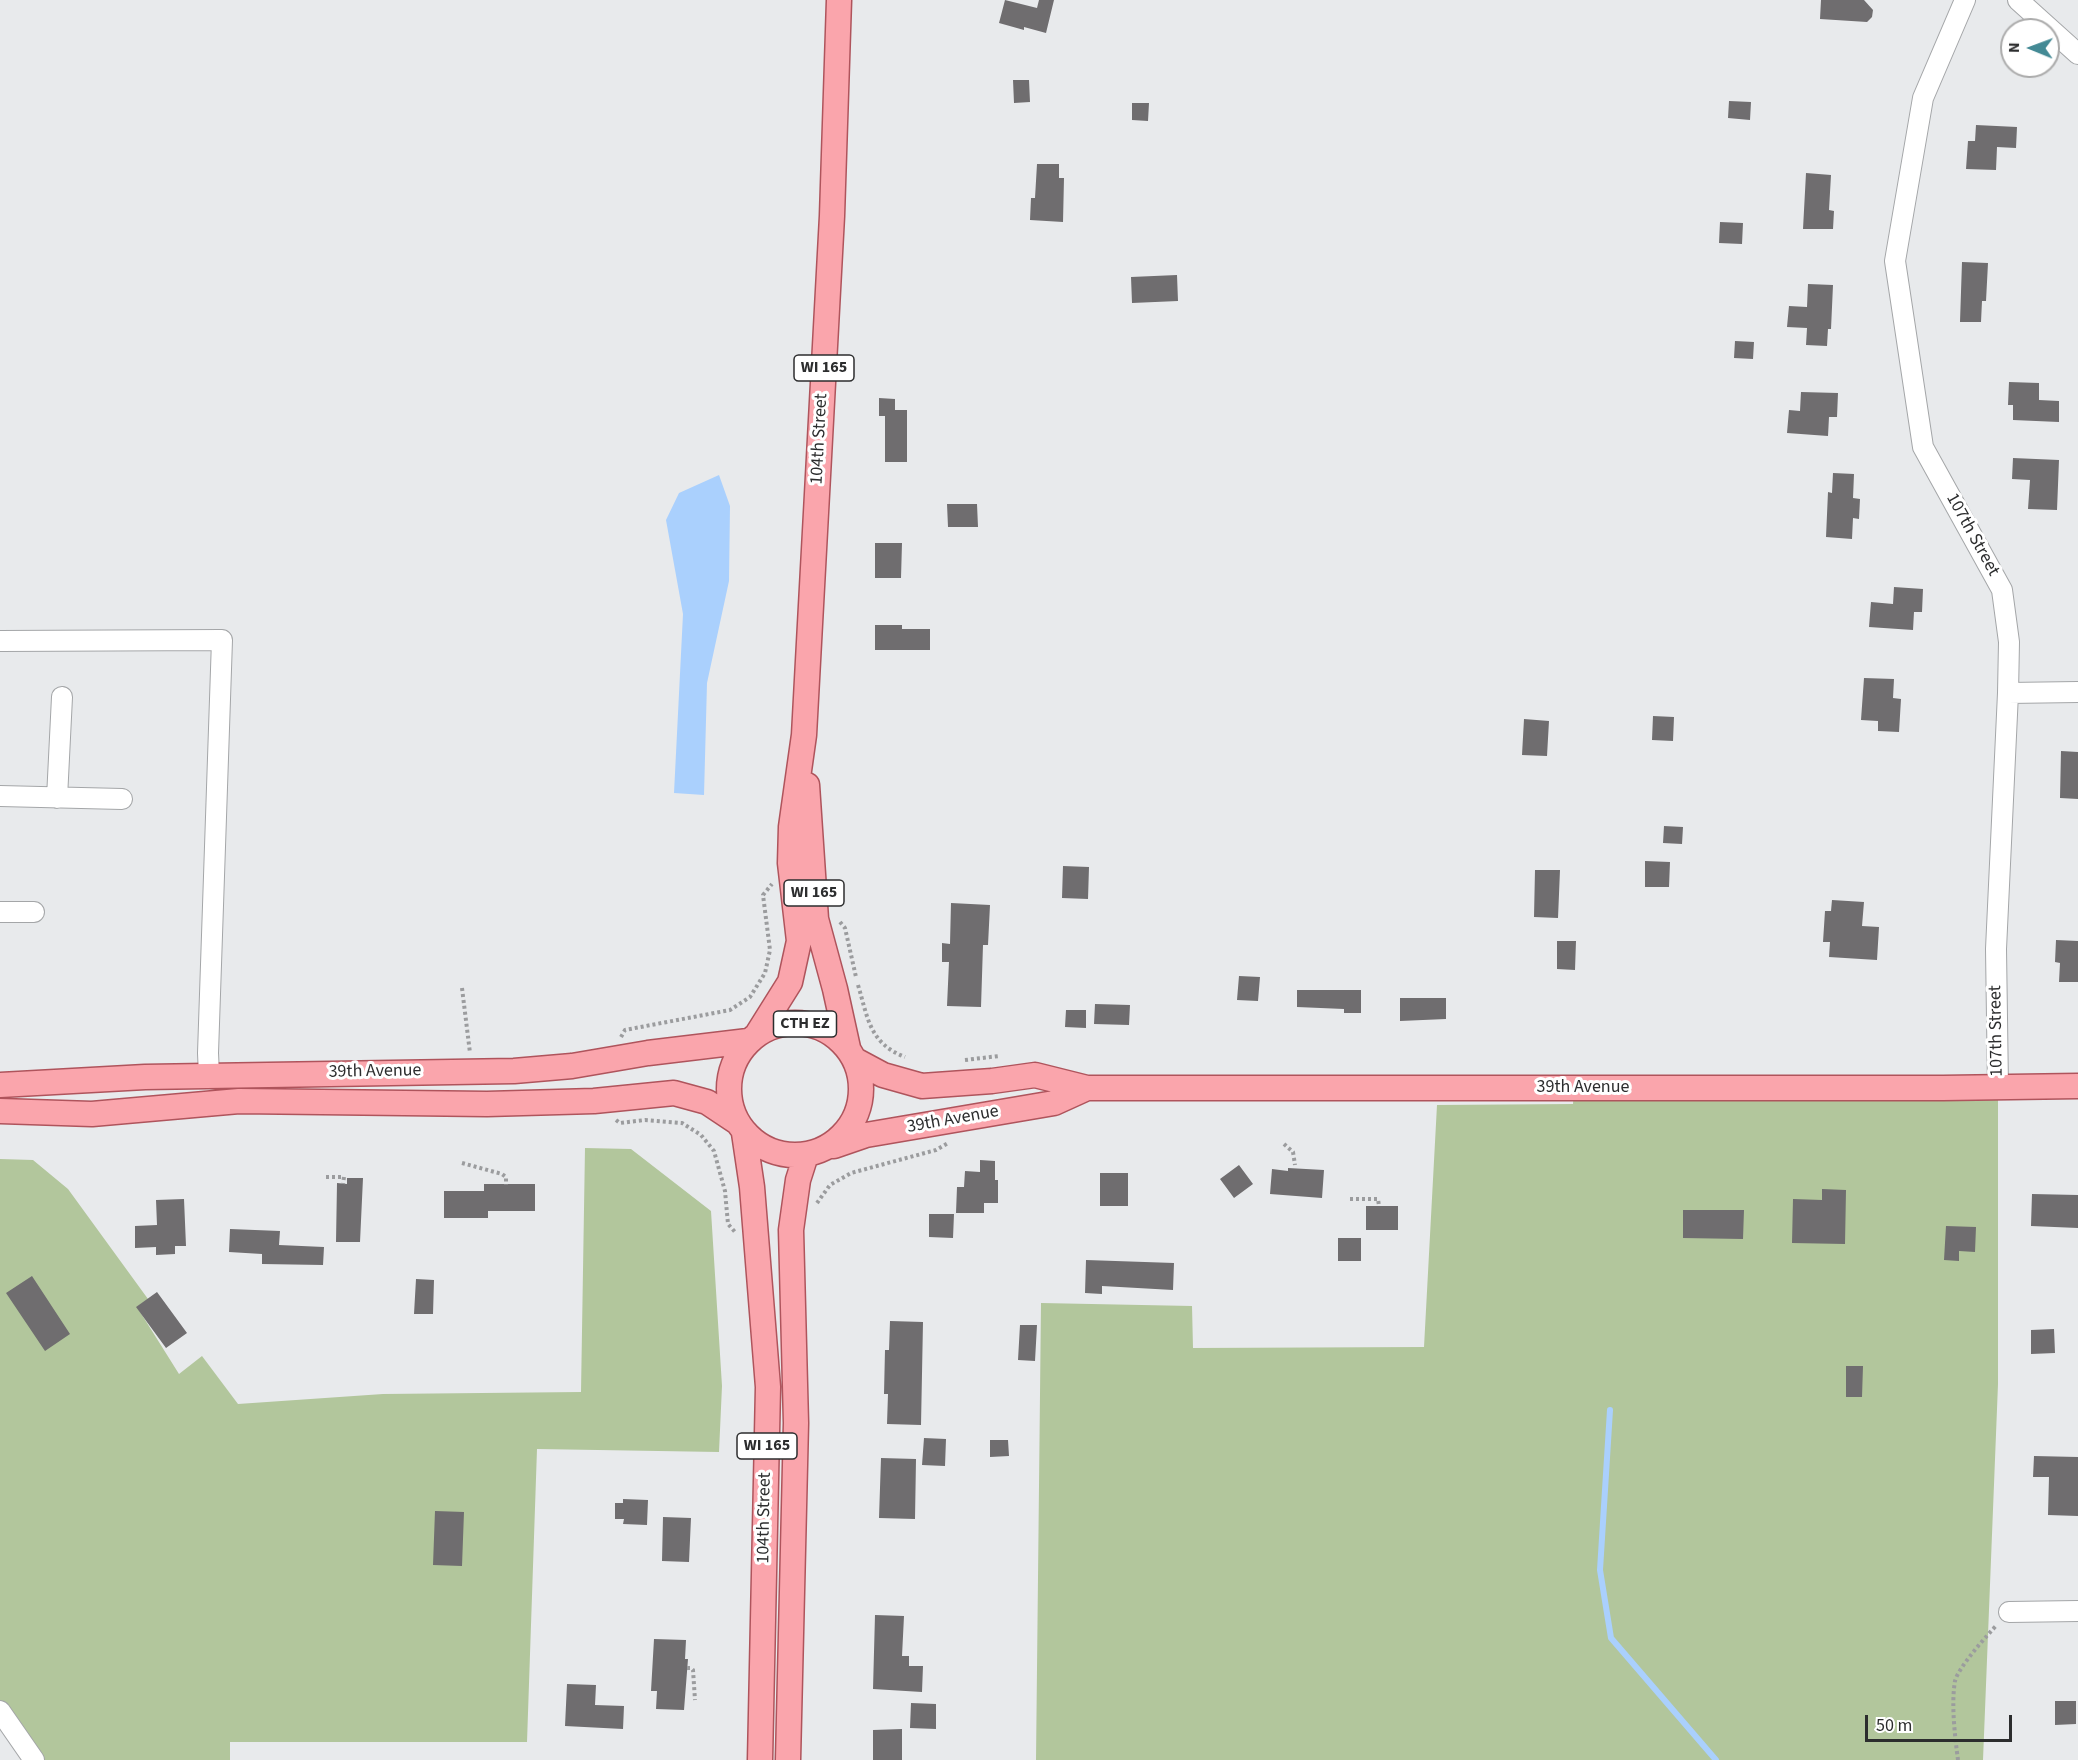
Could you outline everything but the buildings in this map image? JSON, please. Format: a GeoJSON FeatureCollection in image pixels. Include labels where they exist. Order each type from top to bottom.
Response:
{"type":"FeatureCollection","features":[{"type":"Feature","properties":{"kind":"main road","name":"104th Street"},"geometry":{"type":"LineString","coordinates":[[753,1037],[790,982],[799,941],[790,863],[791,827],[804,735],[832,216],[839,0]]}},
{"type":"Feature","properties":{"kind":"main road","name":"104th Street"},"geometry":{"type":"LineString","coordinates":[[804,735],[816,919],[851,1054]]}},
{"type":"Feature","properties":{"kind":"main road","name":"CTH EZ"},"geometry":{"type":"LineString","coordinates":[[753,1037],[776,1025],[796,1022],[815,1025],[833,1034],[851,1054]]}},
{"type":"Feature","properties":{"kind":"main road","name":"39th Avenue"},"geometry":{"type":"LineString","coordinates":[[0,1085],[209,1075],[514,1071],[572,1066],[753,1037]]}},
{"type":"Feature","properties":{"kind":"main road","name":"WI 165"},"geometry":{"type":"LineString","coordinates":[[740,1127],[729,1101],[729,1080],[735,1059],[753,1037]]}},
{"type":"Feature","properties":{"kind":"main road","name":"39th Avenue"},"geometry":{"type":"LineString","coordinates":[[851,1054],[883,1075],[922,1086],[992,1081],[1035,1075],[1088,1088],[2078,1086]]}},
{"type":"Feature","properties":{"kind":"main road","name":"WI 165"},"geometry":{"type":"LineString","coordinates":[[813,1154],[838,1141],[852,1124],[860,1103],[861,1081],[851,1054]]}},
{"type":"Feature","properties":{"kind":"main road"},"geometry":{"type":"LineString","coordinates":[[468,1071],[468,1105]]}},
{"type":"Feature","properties":{"kind":"main road","name":"39th Avenue"},"geometry":{"type":"LineString","coordinates":[[813,1154],[866,1135],[1054,1103],[1088,1088]]}},
{"type":"Feature","properties":{"kind":"main road","name":"39th Avenue"},"geometry":{"type":"LineString","coordinates":[[0,1111],[92,1114],[239,1101],[468,1105],[594,1101],[674,1093],[707,1102],[740,1127]]}},
{"type":"Feature","properties":{"kind":"main road","name":"104th Street"},"geometry":{"type":"LineString","coordinates":[[740,1127],[752,1187],[768,1387],[760,1760]]}},
{"type":"Feature","properties":{"kind":"main road","name":"CTH EZ"},"geometry":{"type":"LineString","coordinates":[[740,1127],[762,1148],[783,1155],[813,1154]]}},
{"type":"Feature","properties":{"kind":"main road","name":"104th Street"},"geometry":{"type":"LineString","coordinates":[[788,1760],[796,1423],[791,1230],[798,1180],[813,1154]]}},
{"type":"Feature","properties":{"kind":"street","name":"107th Street"},"geometry":{"type":"LineString","coordinates":[[1965,0],[1923,98],[1895,261],[1923,447],[2002,590],[2009,642],[1996,949],[1998,1087]]}},
{"type":"Feature","properties":{"kind":"street"},"geometry":{"type":"LineString","coordinates":[[2018,0],[2078,54]]}},
{"type":"Feature","properties":{"kind":"street"},"geometry":{"type":"LineString","coordinates":[[0,641],[222,640],[209,1075]]}},
{"type":"Feature","properties":{"kind":"street"},"geometry":{"type":"LineString","coordinates":[[2008,693],[2078,692]]}},
{"type":"Feature","properties":{"kind":"street"},"geometry":{"type":"LineString","coordinates":[[57,798],[62,698]]}},
{"type":"Feature","properties":{"kind":"street"},"geometry":{"type":"LineString","coordinates":[[0,796],[122,799]]}},
{"type":"Feature","properties":{"kind":"street"},"geometry":{"type":"LineString","coordinates":[[0,912],[34,912]]}},
{"type":"Feature","properties":{"kind":"street"},"geometry":{"type":"LineString","coordinates":[[2009,1612],[2078,1611]]}},
{"type":"Feature","properties":{"kind":"street"},"geometry":{"type":"LineString","coordinates":[[0,1711],[34,1760]]}},
{"type":"Feature","properties":{"kind":"path"},"geometry":{"type":"LineString","coordinates":[[625,1030],[730,1010],[750,997],[765,972],[770,950],[763,895]]}},
{"type":"Feature","properties":{"kind":"path"},"geometry":{"type":"LineString","coordinates":[[845,928],[872,1032],[890,1051],[911,1059]]}},
{"type":"Feature","properties":{"kind":"path"},"geometry":{"type":"LineString","coordinates":[[462,988],[470,1049],[468,1071]]}},
{"type":"Feature","properties":{"kind":"path"},"geometry":{"type":"LineString","coordinates":[[963,1060],[974,1058]]}},
{"type":"Feature","properties":{"kind":"path"},"geometry":{"type":"LineString","coordinates":[[620,1124],[645,1120],[682,1123],[701,1135],[714,1151],[725,1191]]}},
{"type":"Feature","properties":{"kind":"path"},"geometry":{"type":"LineString","coordinates":[[1284,1144],[1293,1152],[1296,1159],[1295,1165]]}},
{"type":"Feature","properties":{"kind":"path"},"geometry":{"type":"LineString","coordinates":[[817,1202],[830,1185],[851,1173],[944,1147]]}},
{"type":"Feature","properties":{"kind":"path"},"geometry":{"type":"LineString","coordinates":[[462,1163],[502,1174],[506,1178],[506,1185]]}},
{"type":"Feature","properties":{"kind":"path"},"geometry":{"type":"LineString","coordinates":[[326,1177],[344,1177],[344,1184]]}},
{"type":"Feature","properties":{"kind":"path"},"geometry":{"type":"LineString","coordinates":[[1350,1199],[1376,1199],[1379,1206]]}},
{"type":"Feature","properties":{"kind":"path"},"geometry":{"type":"LineString","coordinates":[[1958,1760],[1954,1729],[1956,1679],[1983,1639],[2009,1612]]}},
{"type":"Feature","properties":{"kind":"path"},"geometry":{"type":"LineString","coordinates":[[687,1668],[693,1670],[695,1700]]}},
{"type":"Feature","properties":{"kind":"green space"},"geometry":{"type":"Polygon","coordinates":[[[1998,1087],[1998,1384],[1983,1760],[1036,1760],[1041,1303],[1192,1306],[1193,1348],[1424,1347],[1437,1105],[1573,1104],[1574,1088],[1998,1087]]]}},
{"type":"Feature","properties":{"kind":"green space"},"geometry":{"type":"Polygon","coordinates":[[[585,1148],[631,1149],[711,1211],[722,1386],[719,1452],[537,1449],[527,1742],[230,1742],[230,1760],[34,1760],[0,1711],[0,1159],[33,1160],[68,1189],[148,1299],[137,1307],[179,1374],[202,1356],[238,1404],[383,1394],[581,1392],[585,1148]]]}},
{"type":"Feature","properties":{"kind":"water"},"geometry":{"type":"Polygon","coordinates":[[[719,475],[730,506],[729,581],[707,683],[704,795],[674,793],[683,614],[666,520],[679,493],[719,475]]]}},
{"type":"Feature","properties":{"kind":"waterway"},"geometry":{"type":"LineString","coordinates":[[1610,1410],[1600,1570],[1611,1638],[1716,1760]]}}]}
